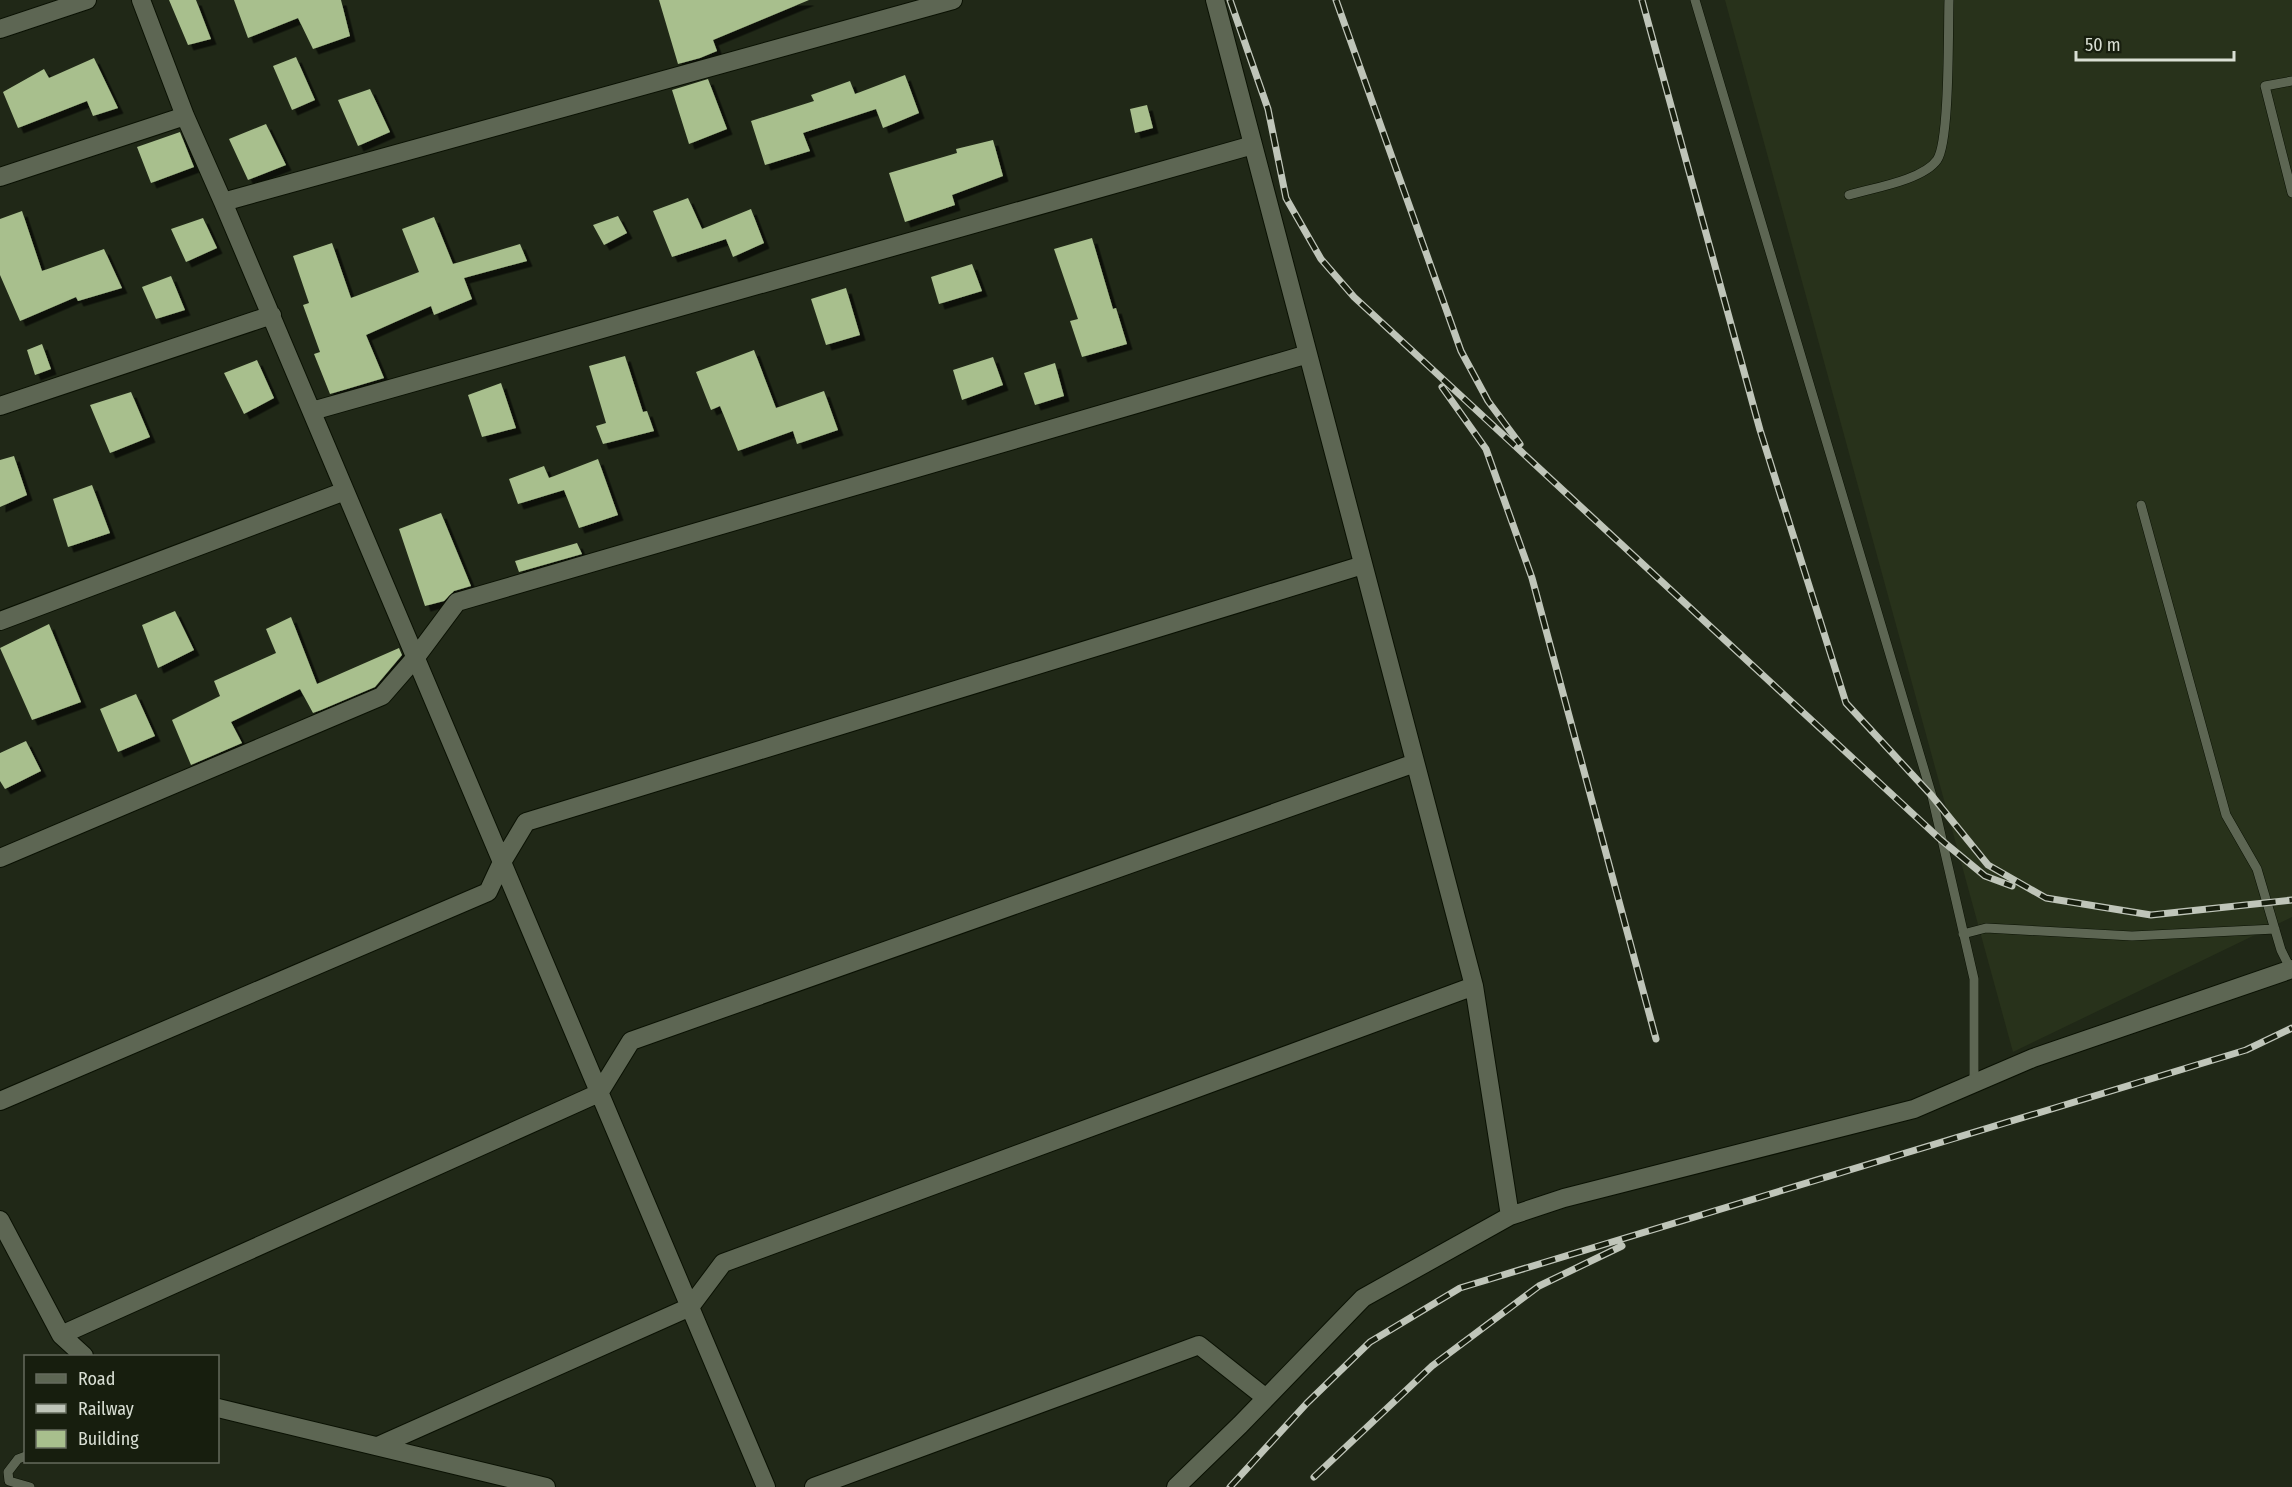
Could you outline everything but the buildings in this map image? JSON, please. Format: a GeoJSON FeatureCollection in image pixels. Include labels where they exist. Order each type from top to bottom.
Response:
{"type":"FeatureCollection","features":[{"type":"Feature","properties":{"kind":"street"},"geometry":{"type":"LineString","coordinates":[[0,29],[87,0]]}},
{"type":"Feature","properties":{"kind":"street"},"geometry":{"type":"LineString","coordinates":[[141,0],[185,116],[272,315],[766,1487]]}},
{"type":"Feature","properties":{"kind":"street"},"geometry":{"type":"LineString","coordinates":[[223,202],[952,0]]}},
{"type":"Feature","properties":{"kind":"street"},"geometry":{"type":"LineString","coordinates":[[1215,0],[1474,986],[1510,1216]]}},
{"type":"Feature","properties":{"kind":"street"},"geometry":{"type":"LineString","coordinates":[[0,177],[185,116]]}},
{"type":"Feature","properties":{"kind":"street"},"geometry":{"type":"LineString","coordinates":[[312,411],[1253,145]]}},
{"type":"Feature","properties":{"kind":"street"},"geometry":{"type":"LineString","coordinates":[[0,406],[272,315]]}},
{"type":"Feature","properties":{"kind":"street"},"geometry":{"type":"LineString","coordinates":[[0,858],[382,696],[416,657],[457,602],[1308,354]]}},
{"type":"Feature","properties":{"kind":"street"},"geometry":{"type":"LineString","coordinates":[[0,621],[345,491]]}},
{"type":"Feature","properties":{"kind":"street"},"geometry":{"type":"LineString","coordinates":[[0,1101],[488,892],[502,862],[526,822],[1363,565]]}},
{"type":"Feature","properties":{"kind":"street"},"geometry":{"type":"LineString","coordinates":[[61,1335],[600,1093],[631,1041],[1415,763]]}},
{"type":"Feature","properties":{"kind":"street"},"geometry":{"type":"LineString","coordinates":[[1176,1487],[1363,1299],[1510,1216],[1564,1198],[1914,1109],[2033,1058],[2291,969]]}},
{"type":"Feature","properties":{"kind":"street"},"geometry":{"type":"LineString","coordinates":[[378,1446],[690,1307],[723,1263],[1474,986]]}},
{"type":"Feature","properties":{"kind":"street"},"geometry":{"type":"LineString","coordinates":[[0,1220],[61,1335],[83,1355]]}},
{"type":"Feature","properties":{"kind":"street"},"geometry":{"type":"LineString","coordinates":[[814,1487],[1199,1345],[1266,1398]]}},
{"type":"Feature","properties":{"kind":"street"},"geometry":{"type":"LineString","coordinates":[[219,1408],[546,1487]]}},
{"type":"Feature","properties":{"kind":"lane"},"geometry":{"type":"LineString","coordinates":[[1695,0],[1932,796],[1974,979],[1974,1084]]}},
{"type":"Feature","properties":{"kind":"lane"},"geometry":{"type":"LineString","coordinates":[[1849,195],[1915,177],[1938,159],[1945,129],[1948,0]]}},
{"type":"Feature","properties":{"kind":"lane"},"geometry":{"type":"LineString","coordinates":[[2292,81],[2265,86],[2292,193]]}},
{"type":"Feature","properties":{"kind":"lane"},"geometry":{"type":"LineString","coordinates":[[2141,506],[2226,815],[2257,869],[2281,950],[2291,969]]}},
{"type":"Feature","properties":{"kind":"lane"},"geometry":{"type":"LineString","coordinates":[[1963,934],[1986,928],[2132,936],[2275,929]]}},
{"type":"Feature","properties":{"kind":"lane"},"geometry":{"type":"LineString","coordinates":[[24,1457],[18,1459],[8,1472],[9,1481],[30,1487]]}},
{"type":"Feature","properties":{"kind":"shaded area"},"geometry":{"type":"Polygon","coordinates":[[[1725,0],[2292,0],[2292,917],[2013,1052],[1725,0]]]}},
{"type":"Feature","properties":{"kind":"railway"},"geometry":{"type":"LineString","coordinates":[[1230,0],[1268,109],[1286,198],[1321,259],[1354,297],[1940,839],[1985,876],[2012,886]]}},
{"type":"Feature","properties":{"kind":"railway"},"geometry":{"type":"LineString","coordinates":[[1336,0],[1461,351],[1488,401],[1520,444]]}},
{"type":"Feature","properties":{"kind":"railway"},"geometry":{"type":"LineString","coordinates":[[1642,0],[1760,430],[1846,703],[1932,796],[1988,865],[2046,898],[2151,915],[2292,900]]}},
{"type":"Feature","properties":{"kind":"railway"},"geometry":{"type":"LineString","coordinates":[[1442,387],[1486,449],[1532,578],[1656,1039]]}},
{"type":"Feature","properties":{"kind":"railway"},"geometry":{"type":"LineString","coordinates":[[1230,1487],[1307,1403],[1370,1342],[1460,1288],[2246,1050],[2292,1028]]}},
{"type":"Feature","properties":{"kind":"railway"},"geometry":{"type":"LineString","coordinates":[[1314,1477],[1432,1366],[1539,1286],[1622,1246]]}}]}
